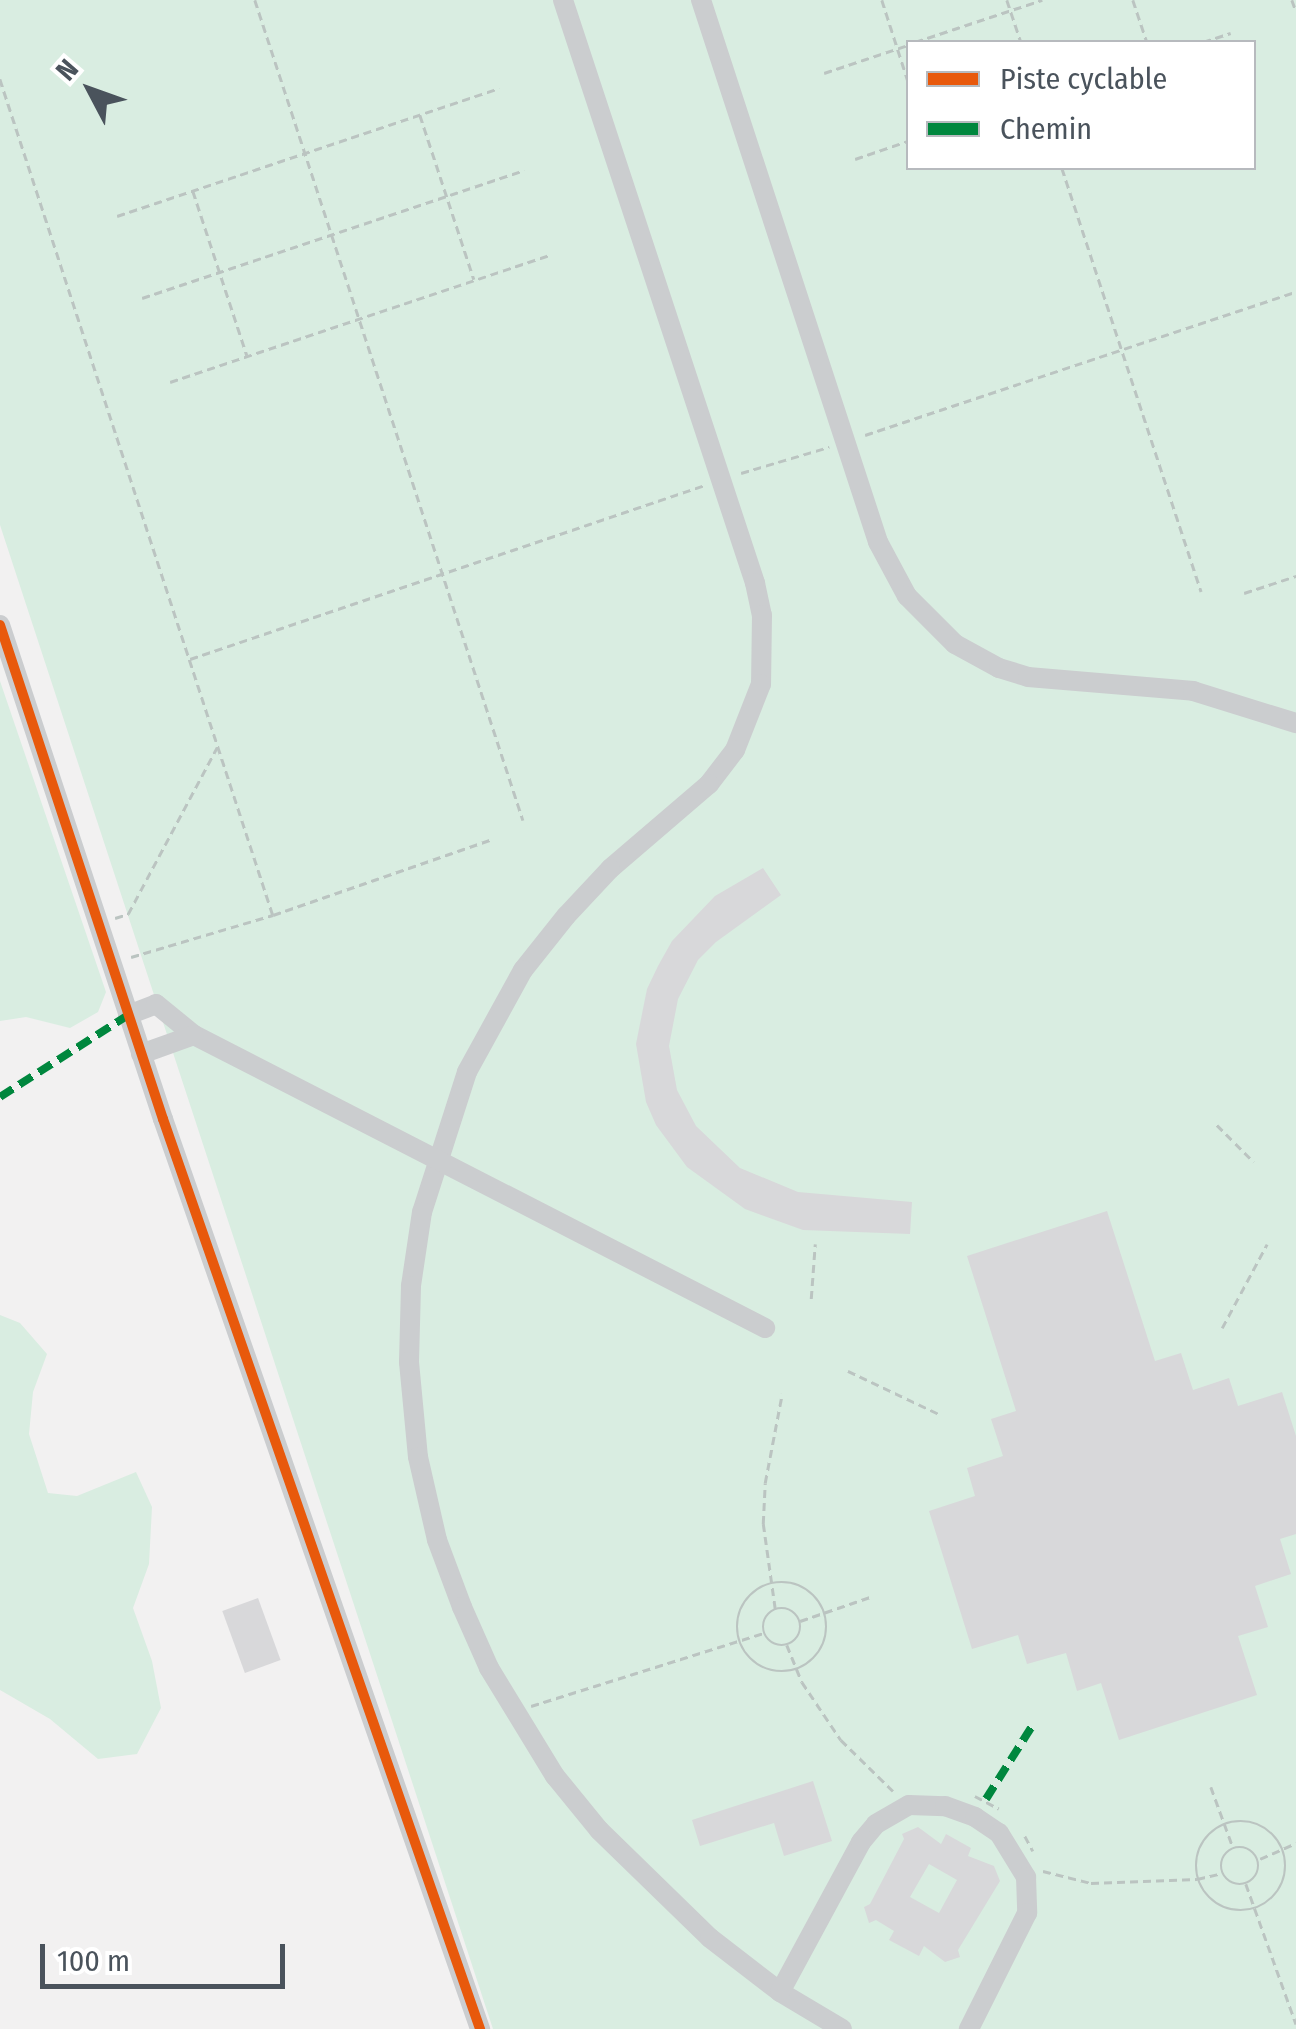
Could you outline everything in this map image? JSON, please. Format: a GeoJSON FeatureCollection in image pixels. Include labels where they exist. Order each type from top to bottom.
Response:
{"type":"FeatureCollection","features":[{"type":"Feature","properties":{"kind":"street"},"geometry":{"type":"LineString","coordinates":[[564,0],[762,615],[761,684],[735,750],[708,784],[610,869],[523,970],[466,1072],[422,1212],[411,1286],[409,1362],[418,1456],[437,1540],[462,1607],[514,1712],[555,1776],[657,1891],[780,1992],[842,2029]]}},
{"type":"Feature","properties":{"kind":"street"},"geometry":{"type":"LineString","coordinates":[[701,0],[888,567],[919,609],[955,644],[998,668],[1028,677],[1192,691],[1296,723]]}},
{"type":"Feature","properties":{"kind":"street"},"geometry":{"type":"LineString","coordinates":[[0,625],[141,1054],[480,2029]]}},
{"type":"Feature","properties":{"kind":"street"},"geometry":{"type":"LineString","coordinates":[[128,1014],[156,1004],[194,1034],[766,1328]]}},
{"type":"Feature","properties":{"kind":"street"},"geometry":{"type":"LineString","coordinates":[[141,1054],[194,1034]]}},
{"type":"Feature","properties":{"kind":"street"},"geometry":{"type":"LineString","coordinates":[[780,1992],[861,1842],[876,1824],[908,1805],[945,1806],[975,1816],[998,1833],[1026,1877],[1027,1914],[968,2029]]}},
{"type":"Feature","properties":{"kind":"path"},"geometry":{"type":"LineString","coordinates":[[255,0],[523,820]]}},
{"type":"Feature","properties":{"kind":"path"},"geometry":{"type":"LineString","coordinates":[[882,0],[906,74]]}},
{"type":"Feature","properties":{"kind":"path"},"geometry":{"type":"LineString","coordinates":[[1007,0],[1020,40]]}},
{"type":"Feature","properties":{"kind":"path"},"geometry":{"type":"LineString","coordinates":[[921,40],[1042,0]]}},
{"type":"Feature","properties":{"kind":"path"},"geometry":{"type":"LineString","coordinates":[[1133,0],[1146,40]]}},
{"type":"Feature","properties":{"kind":"path"},"geometry":{"type":"LineString","coordinates":[[1292,0],[1296,11]]}},
{"type":"Feature","properties":{"kind":"path"},"geometry":{"type":"LineString","coordinates":[[1208,40],[1231,33]]}},
{"type":"Feature","properties":{"kind":"path"},"geometry":{"type":"LineString","coordinates":[[824,73],[906,45]]}},
{"type":"Feature","properties":{"kind":"path"},"geometry":{"type":"LineString","coordinates":[[0,79],[273,914]]}},
{"type":"Feature","properties":{"kind":"path"},"geometry":{"type":"LineString","coordinates":[[117,216],[499,88]]}},
{"type":"Feature","properties":{"kind":"path"},"geometry":{"type":"LineString","coordinates":[[420,115],[474,280]]}},
{"type":"Feature","properties":{"kind":"path"},"geometry":{"type":"LineString","coordinates":[[854,159],[906,142]]}},
{"type":"Feature","properties":{"kind":"path"},"geometry":{"type":"LineString","coordinates":[[142,298],[524,170]]}},
{"type":"Feature","properties":{"kind":"path"},"geometry":{"type":"LineString","coordinates":[[1063,170],[1201,592]]}},
{"type":"Feature","properties":{"kind":"path"},"geometry":{"type":"LineString","coordinates":[[193,190],[247,356]]}},
{"type":"Feature","properties":{"kind":"path"},"geometry":{"type":"LineString","coordinates":[[170,382],[550,255]]}},
{"type":"Feature","properties":{"kind":"path"},"geometry":{"type":"LineString","coordinates":[[190,659],[1296,292]]}},
{"type":"Feature","properties":{"kind":"path"},"geometry":{"type":"LineString","coordinates":[[1244,594],[1296,576]]}},
{"type":"Feature","properties":{"kind":"path"},"geometry":{"type":"LineString","coordinates":[[97,923],[128,914],[218,746]]}},
{"type":"Feature","properties":{"kind":"path"},"geometry":{"type":"LineString","coordinates":[[111,963],[273,914],[490,840]]}},
{"type":"Feature","properties":{"kind":"path"},"geometry":{"type":"LineString","coordinates":[[1218,1125],[1254,1162]]}},
{"type":"Feature","properties":{"kind":"path"},"geometry":{"type":"LineString","coordinates":[[811,1299],[815,1244]]}},
{"type":"Feature","properties":{"kind":"path"},"geometry":{"type":"LineString","coordinates":[[1222,1328],[1267,1244]]}},
{"type":"Feature","properties":{"kind":"path"},"geometry":{"type":"LineString","coordinates":[[848,1372],[941,1415]]}},
{"type":"Feature","properties":{"kind":"path"},"geometry":{"type":"LineString","coordinates":[[775,1609],[763,1524],[765,1483],[782,1394]]}},
{"type":"Feature","properties":{"kind":"path"},"geometry":{"type":"LineString","coordinates":[[769,1584],[803,1587],[824,1613],[822,1647],[796,1669],[762,1667],[739,1642],[742,1606],[769,1584]]}},
{"type":"Feature","properties":{"kind":"path"},"geometry":{"type":"LineString","coordinates":[[800,1621],[870,1597]]}},
{"type":"Feature","properties":{"kind":"path"},"geometry":{"type":"LineString","coordinates":[[775,1609],[793,1611],[800,1621],[797,1638],[787,1645],[776,1645],[764,1633],[764,1622],[775,1609]]}},
{"type":"Feature","properties":{"kind":"path"},"geometry":{"type":"LineString","coordinates":[[514,1712],[764,1633]]}},
{"type":"Feature","properties":{"kind":"path"},"geometry":{"type":"LineString","coordinates":[[1211,1787],[1233,1848]]}},
{"type":"Feature","properties":{"kind":"path"},"geometry":{"type":"LineString","coordinates":[[1238,1821],[1265,1828],[1283,1850],[1282,1885],[1255,1909],[1220,1906],[1197,1879],[1198,1852],[1204,1840],[1224,1824],[1238,1821]]}},
{"type":"Feature","properties":{"kind":"path"},"geometry":{"type":"LineString","coordinates":[[1259,1860],[1296,1842]]}},
{"type":"Feature","properties":{"kind":"path"},"geometry":{"type":"LineString","coordinates":[[1246,1847],[1259,1860],[1256,1878],[1246,1884],[1235,1884],[1222,1873],[1222,1861],[1233,1848],[1246,1847]]}},
{"type":"Feature","properties":{"kind":"path"},"geometry":{"type":"LineString","coordinates":[[1246,1884],[1296,2024]]}},
{"type":"Feature","properties":{"kind":"green space"},"geometry":{"type":"Polygon","coordinates":[[[0,0],[1296,0],[1296,2029],[493,2029],[0,525],[0,0]]]}},
{"type":"Feature","properties":{"kind":"green space"},"geometry":{"type":"Polygon","coordinates":[[[0,681],[106,992],[98,1012],[70,1028],[26,1017],[0,1021],[0,681]]]}},
{"type":"Feature","properties":{"kind":"green space"},"geometry":{"type":"Polygon","coordinates":[[[0,1315],[20,1323],[47,1354],[33,1392],[29,1434],[48,1493],[77,1496],[136,1472],[152,1507],[149,1564],[133,1608],[152,1661],[161,1708],[137,1754],[98,1759],[50,1719],[0,1690],[0,1315]]]}},
{"type":"Feature","properties":{"kind":"building"},"geometry":{"type":"Polygon","coordinates":[[[763,868],[781,895],[716,942],[698,960],[678,999],[669,1046],[677,1090],[696,1126],[740,1168],[798,1192],[912,1202],[910,1234],[803,1230],[745,1209],[687,1167],[656,1125],[646,1102],[636,1044],[647,989],[658,966],[672,941],[715,896],[763,868]]]}},
{"type":"Feature","properties":{"kind":"building"},"geometry":{"type":"Polygon","coordinates":[[[1107,1211],[1155,1361],[1181,1353],[1193,1390],[1229,1378],[1238,1406],[1282,1392],[1296,1436],[1296,1534],[1280,1539],[1291,1574],[1255,1586],[1268,1627],[1238,1636],[1257,1695],[1119,1740],[1101,1683],[1077,1691],[1066,1653],[1027,1664],[1018,1635],[972,1649],[929,1511],[975,1496],[967,1468],[1003,1456],[991,1419],[1016,1411],[967,1256],[1107,1211]]]}},
{"type":"Feature","properties":{"kind":"building"},"geometry":{"type":"Polygon","coordinates":[[[258,1598],[281,1660],[245,1673],[222,1611],[258,1598]]]}},
{"type":"Feature","properties":{"kind":"building"},"geometry":{"type":"Polygon","coordinates":[[[813,1781],[832,1841],[784,1856],[774,1823],[700,1846],[692,1820],[813,1781]]]}},
{"type":"Feature","properties":{"kind":"building"},"geometry":{"type":"Polygon","coordinates":[[[918,1827],[941,1844],[946,1834],[971,1848],[968,1856],[994,1866],[1000,1881],[958,1950],[960,1957],[945,1962],[924,1946],[919,1956],[889,1940],[894,1931],[876,1920],[869,1923],[864,1907],[870,1904],[904,1839],[902,1834],[918,1827]],[[929,1864],[910,1897],[939,1913],[957,1880],[929,1864]]]}},
{"type":"Feature","properties":{"kind":"marked path"},"geometry":{"type":"LineString","coordinates":[[0,1097],[128,1015]]}},
{"type":"Feature","properties":{"kind":"marked path"},"geometry":{"type":"LineString","coordinates":[[986,1799],[1034,1723]]}},
{"type":"Feature","properties":{"kind":"cycle path"},"geometry":{"type":"LineString","coordinates":[[0,625],[163,1119],[480,2029]]}}]}
